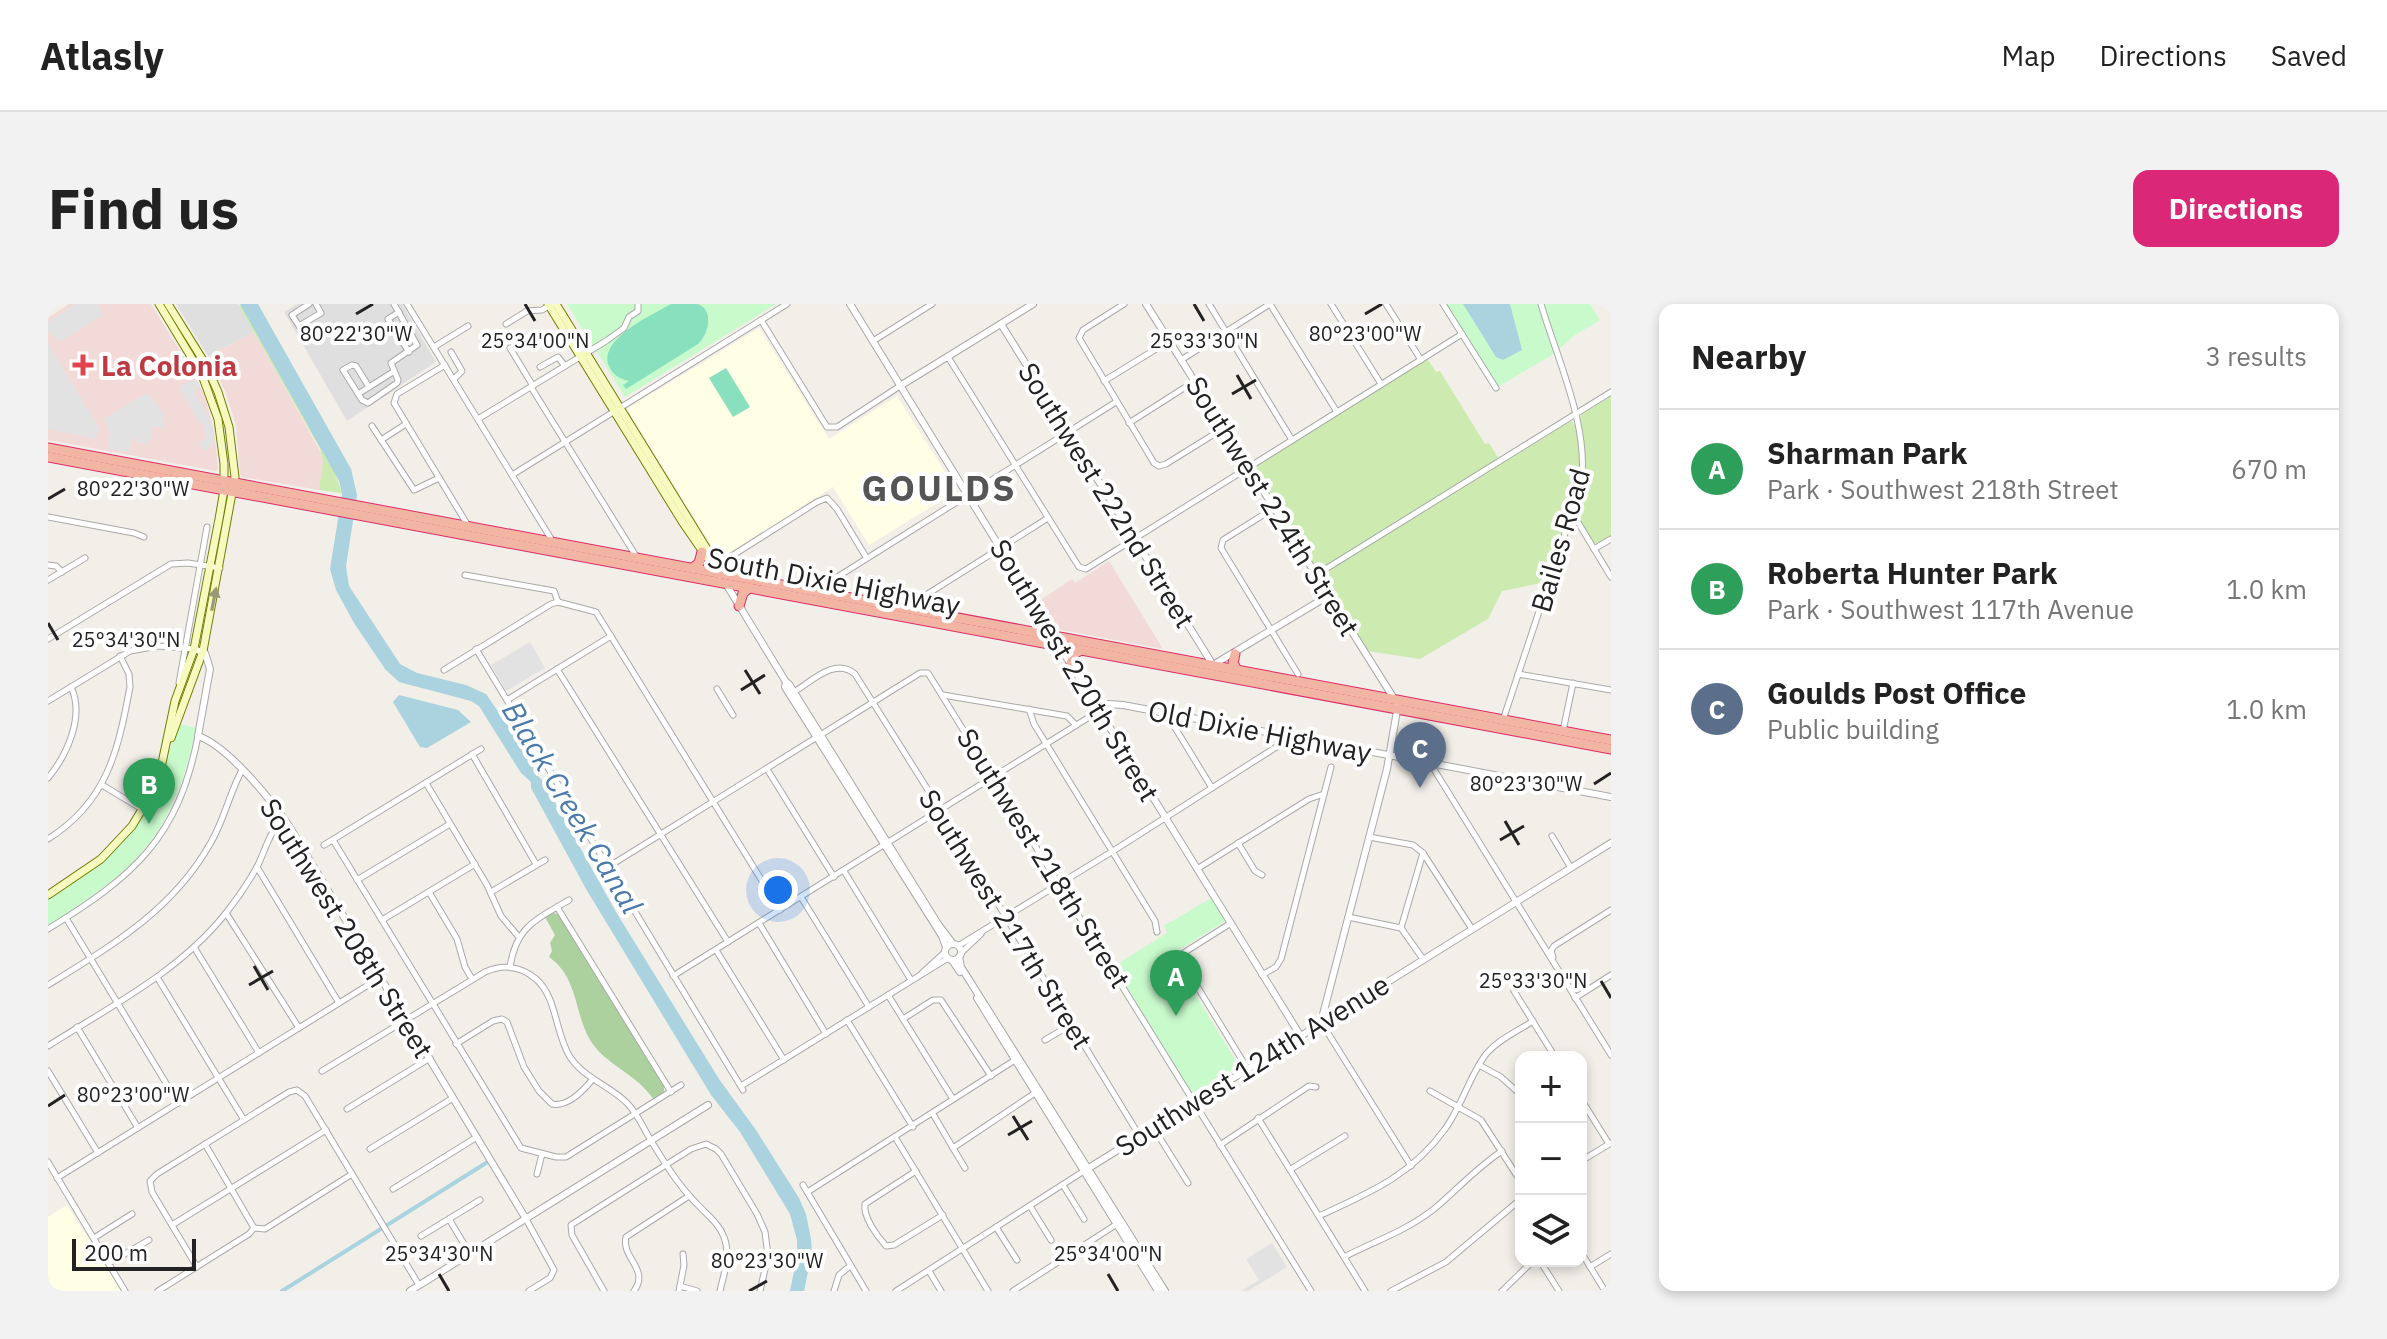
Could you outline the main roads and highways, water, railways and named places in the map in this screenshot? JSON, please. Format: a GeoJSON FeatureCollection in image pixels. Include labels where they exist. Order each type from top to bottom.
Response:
{"type":"FeatureCollection","features":[{"type":"Feature","properties":{"kind":"highway","name":"South Dixie Highway"},"geometry":{"type":"LineString","coordinates":[[48,450],[637,562],[726,584],[1325,696],[1449,710],[1572,742],[1586,740],[1611,744]]}},
{"type":"Feature","properties":{"kind":"highway","name":"South Dixie Highway"},"geometry":{"type":"LineString","coordinates":[[362,511],[452,523],[467,530],[481,528],[552,546],[619,554],[637,562],[693,568],[1213,665],[1379,697],[1397,705],[1502,724],[1563,731],[1611,744]]}},
{"type":"Feature","properties":{"kind":"highway"},"geometry":{"type":"LineString","coordinates":[[452,523],[458,520],[460,512]]}},
{"type":"Feature","properties":{"kind":"highway"},"geometry":{"type":"LineString","coordinates":[[534,539],[543,527]]}},
{"type":"Feature","properties":{"kind":"highway"},"geometry":{"type":"LineString","coordinates":[[693,568],[700,562],[702,552]]}},
{"type":"Feature","properties":{"kind":"highway"},"geometry":{"type":"LineString","coordinates":[[637,562],[714,577],[719,573]]}},
{"type":"Feature","properties":{"kind":"highway"},"geometry":{"type":"LineString","coordinates":[[726,584],[729,579],[788,590],[795,588]]}},
{"type":"Feature","properties":{"kind":"highway"},"geometry":{"type":"LineString","coordinates":[[832,579],[831,588],[836,595]]}},
{"type":"Feature","properties":{"kind":"highway"},"geometry":{"type":"LineString","coordinates":[[739,606],[743,593],[749,588]]}},
{"type":"Feature","properties":{"kind":"highway"},"geometry":{"type":"LineString","coordinates":[[844,606],[855,603],[899,612],[906,608],[912,618]]}},
{"type":"Feature","properties":{"kind":"highway"},"geometry":{"type":"LineString","coordinates":[[1034,632],[1044,618]]}},
{"type":"Feature","properties":{"kind":"highway"},"geometry":{"type":"LineString","coordinates":[[987,632],[997,630],[1046,639],[1054,636]]}},
{"type":"Feature","properties":{"kind":"highway"},"geometry":{"type":"LineString","coordinates":[[1060,646],[1068,643],[1120,652],[1130,650]]}},
{"type":"Feature","properties":{"kind":"highway"},"geometry":{"type":"LineString","coordinates":[[1071,664],[1074,654],[1081,650]]}},
{"type":"Feature","properties":{"kind":"highway"},"geometry":{"type":"LineString","coordinates":[[1196,662],[1204,651]]}},
{"type":"Feature","properties":{"kind":"highway"},"geometry":{"type":"LineString","coordinates":[[1235,654],[1233,663],[1237,670]]}},
{"type":"Feature","properties":{"kind":"highway"},"geometry":{"type":"LineString","coordinates":[[1148,662],[1158,660],[1204,669],[1213,665],[1222,676]]}},
{"type":"Feature","properties":{"kind":"highway"},"geometry":{"type":"LineString","coordinates":[[1379,697],[1387,687]]}},
{"type":"Feature","properties":{"kind":"main road"},"geometry":{"type":"LineString","coordinates":[[159,304],[199,369],[212,399],[222,436],[229,486],[178,691],[168,744]]}},
{"type":"Feature","properties":{"kind":"main road"},"geometry":{"type":"LineString","coordinates":[[48,895],[101,859],[132,826],[142,809],[155,783],[203,651],[220,568],[231,437],[218,392],[206,365],[168,304]]}},
{"type":"Feature","properties":{"kind":"main road"},"geometry":{"type":"LineString","coordinates":[[551,304],[726,584]]}},
{"type":"Feature","properties":{"kind":"main road"},"geometry":{"type":"LineString","coordinates":[[618,410],[702,552],[719,573]]}},
{"type":"Feature","properties":{"kind":"water","name":"Black Creek Canal"},"geometry":{"type":"Polygon","coordinates":[[[240,304],[258,304],[351,469],[357,495],[346,566],[349,586],[400,664],[417,673],[466,685],[486,694],[534,763],[534,772],[543,781],[616,912],[719,1079],[799,1198],[806,1214],[812,1253],[804,1291],[790,1291],[797,1240],[790,1214],[740,1132],[711,1095],[586,889],[531,788],[531,782],[521,773],[479,706],[471,701],[399,682],[385,669],[354,623],[336,590],[330,569],[342,494],[339,481],[240,304]]]}},
{"type":"Feature","properties":{"kind":"water"},"geometry":{"type":"Polygon","coordinates":[[[1463,304],[1510,304],[1522,350],[1503,360],[1496,357],[1463,304]]]}},
{"type":"Feature","properties":{"kind":"water"},"geometry":{"type":"Polygon","coordinates":[[[399,695],[458,710],[471,722],[427,748],[420,747],[393,702],[399,695]]]}},
{"type":"Feature","properties":{"kind":"waterway"},"geometry":{"type":"LineString","coordinates":[[282,1291],[486,1163]]}},
{"type":"Feature","properties":{"kind":"place","name":"La Colonia"},"geometry":{"type":"Point","coordinates":[83,365]}},
{"type":"Feature","properties":{"kind":"place","name":"Goulds Post Office"},"geometry":{"type":"Point","coordinates":[1420,788]}},
{"type":"Feature","properties":{"kind":"place","name":"Roberta Hunter Park"},"geometry":{"type":"Point","coordinates":[149,824]}},
{"type":"Feature","properties":{"kind":"place","name":"Sharman Park"},"geometry":{"type":"Point","coordinates":[1176,1016]}},
{"type":"Feature","properties":{"kind":"district","name":"GOULDS"},"geometry":{"type":"Point","coordinates":[939,487]}}]}
